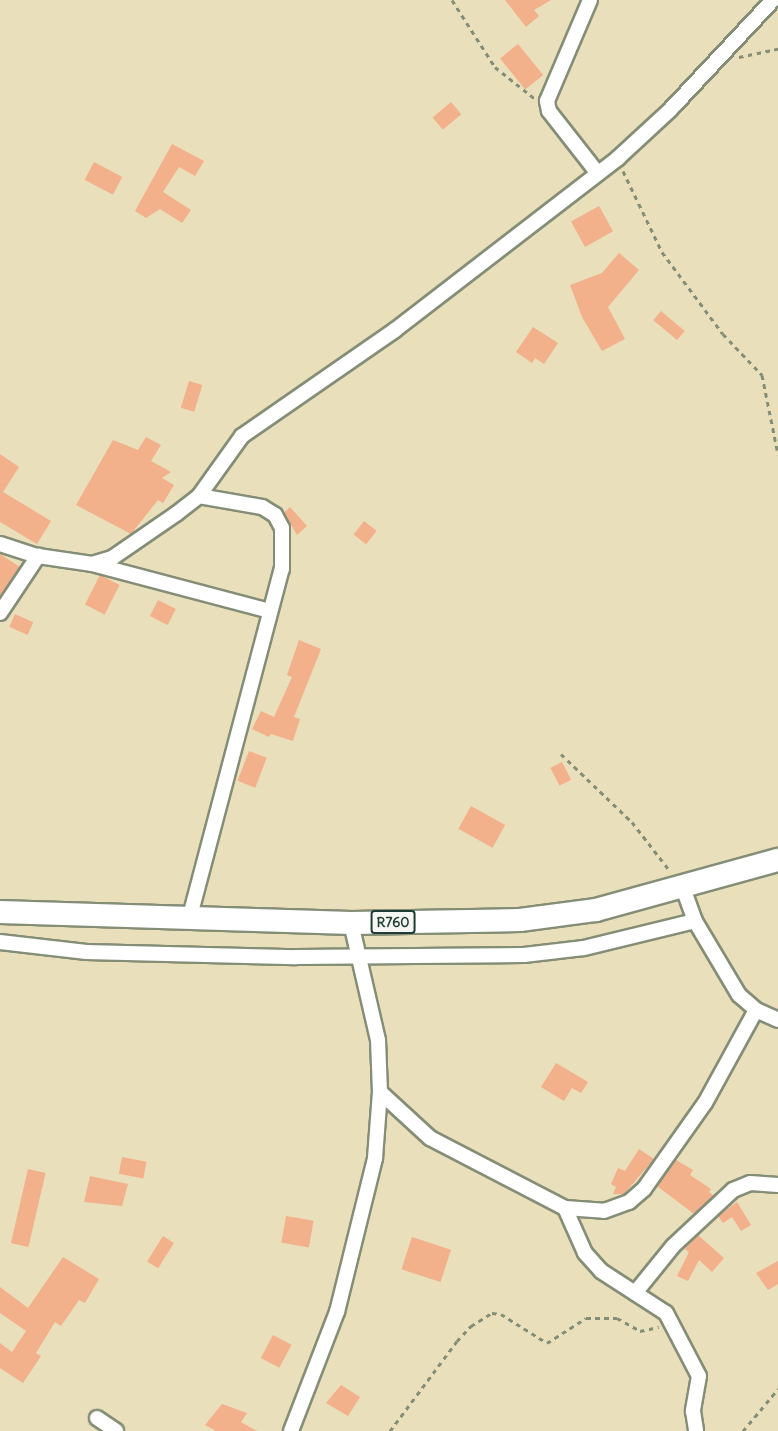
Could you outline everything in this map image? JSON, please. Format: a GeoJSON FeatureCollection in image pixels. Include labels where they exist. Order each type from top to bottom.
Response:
{"type":"FeatureCollection","features":[{"type":"Feature","properties":{"kind":"main road","name":"R760"},"geometry":{"type":"LineString","coordinates":[[0,912],[351,922],[520,920],[596,910],[683,888],[778,860]]}},
{"type":"Feature","properties":{"kind":"street"},"geometry":{"type":"LineString","coordinates":[[590,0],[548,93],[549,111],[596,171]]}},
{"type":"Feature","properties":{"kind":"street"},"geometry":{"type":"LineString","coordinates":[[92,564],[112,558],[199,496],[242,436],[395,330],[596,171],[618,158],[709,68],[773,0]]}},
{"type":"Feature","properties":{"kind":"street"},"geometry":{"type":"LineString","coordinates":[[190,916],[282,568],[282,528],[275,515],[262,507],[199,496]]}},
{"type":"Feature","properties":{"kind":"street"},"geometry":{"type":"LineString","coordinates":[[0,544],[38,556],[92,564],[270,611]]}},
{"type":"Feature","properties":{"kind":"street"},"geometry":{"type":"LineString","coordinates":[[0,613],[38,556]]}},
{"type":"Feature","properties":{"kind":"street"},"geometry":{"type":"LineString","coordinates":[[683,888],[695,921],[727,978],[756,1010],[778,1020]]}},
{"type":"Feature","properties":{"kind":"street"},"geometry":{"type":"LineString","coordinates":[[0,942],[86,952],[361,957],[524,955],[584,948],[695,921]]}},
{"type":"Feature","properties":{"kind":"street"},"geometry":{"type":"LineString","coordinates":[[291,1431],[337,1312],[375,1158],[380,1092],[378,1040],[361,957],[351,922]]}},
{"type":"Feature","properties":{"kind":"street"},"geometry":{"type":"LineString","coordinates":[[380,1092],[430,1138],[565,1208],[604,1211],[629,1202],[644,1189],[705,1103],[756,1010]]}},
{"type":"Feature","properties":{"kind":"street"},"geometry":{"type":"LineString","coordinates":[[635,1293],[673,1246],[733,1190],[750,1183],[778,1185]]}},
{"type":"Feature","properties":{"kind":"street"},"geometry":{"type":"LineString","coordinates":[[565,1208],[585,1253],[601,1271],[659,1305],[674,1324],[700,1379],[693,1411],[696,1431]]}},
{"type":"Feature","properties":{"kind":"street"},"geometry":{"type":"LineString","coordinates":[[97,1418],[116,1431]]}},
{"type":"Feature","properties":{"kind":"path"},"geometry":{"type":"LineString","coordinates":[[452,0],[495,67],[549,111]]}},
{"type":"Feature","properties":{"kind":"path"},"geometry":{"type":"LineString","coordinates":[[709,68],[752,53],[778,49]]}},
{"type":"Feature","properties":{"kind":"path"},"geometry":{"type":"LineString","coordinates":[[618,158],[662,252],[723,334],[762,375],[778,454]]}},
{"type":"Feature","properties":{"kind":"path"},"geometry":{"type":"LineString","coordinates":[[561,754],[632,822],[683,888]]}},
{"type":"Feature","properties":{"kind":"path"},"geometry":{"type":"LineString","coordinates":[[390,1431],[457,1341],[471,1326],[492,1313],[501,1314],[547,1343],[586,1318],[617,1318],[640,1331],[674,1324]]}},
{"type":"Feature","properties":{"kind":"path"},"geometry":{"type":"LineString","coordinates":[[743,1431],[778,1389]]}},
{"type":"Feature","properties":{"kind":"building"},"geometry":{"type":"Polygon","coordinates":[[[505,0],[551,0],[534,10],[539,16],[526,27],[505,0]]]}},
{"type":"Feature","properties":{"kind":"building"},"geometry":{"type":"Polygon","coordinates":[[[518,44],[543,75],[525,90],[500,58],[518,44]]]}},
{"type":"Feature","properties":{"kind":"building"},"geometry":{"type":"Polygon","coordinates":[[[451,102],[461,114],[443,130],[433,117],[451,102]]]}},
{"type":"Feature","properties":{"kind":"building"},"geometry":{"type":"Polygon","coordinates":[[[172,144],[204,161],[195,176],[179,167],[163,192],[191,210],[182,223],[160,209],[146,218],[135,211],[172,144]]]}},
{"type":"Feature","properties":{"kind":"building"},"geometry":{"type":"Polygon","coordinates":[[[94,162],[122,177],[113,195],[85,180],[94,162]]]}},
{"type":"Feature","properties":{"kind":"building"},"geometry":{"type":"Polygon","coordinates":[[[599,206],[613,231],[585,247],[571,222],[599,206]]]}},
{"type":"Feature","properties":{"kind":"building"},"geometry":{"type":"Polygon","coordinates":[[[619,253],[639,270],[608,307],[625,339],[602,351],[582,317],[570,285],[602,273],[619,253]]]}},
{"type":"Feature","properties":{"kind":"building"},"geometry":{"type":"Polygon","coordinates":[[[661,311],[685,331],[677,340],[653,320],[661,311]]]}},
{"type":"Feature","properties":{"kind":"building"},"geometry":{"type":"Polygon","coordinates":[[[533,327],[558,343],[544,364],[535,358],[532,363],[516,352],[533,327]]]}},
{"type":"Feature","properties":{"kind":"building"},"geometry":{"type":"Polygon","coordinates":[[[189,381],[202,385],[194,412],[181,408],[189,381]]]}},
{"type":"Feature","properties":{"kind":"building"},"geometry":{"type":"Polygon","coordinates":[[[146,437],[161,445],[151,461],[171,472],[162,478],[174,485],[163,503],[158,500],[131,534],[76,505],[113,440],[138,450],[146,437]]]}},
{"type":"Feature","properties":{"kind":"building"},"geometry":{"type":"Polygon","coordinates":[[[0,454],[19,467],[3,492],[51,521],[37,544],[0,522],[0,454]]]}},
{"type":"Feature","properties":{"kind":"building"},"geometry":{"type":"Polygon","coordinates":[[[290,507],[307,526],[297,535],[284,513],[290,507]]]}},
{"type":"Feature","properties":{"kind":"building"},"geometry":{"type":"Polygon","coordinates":[[[364,521],[377,531],[366,544],[354,534],[364,521]]]}},
{"type":"Feature","properties":{"kind":"building"},"geometry":{"type":"Polygon","coordinates":[[[0,554],[20,567],[0,597],[0,554]]]}},
{"type":"Feature","properties":{"kind":"building"},"geometry":{"type":"Polygon","coordinates":[[[100,575],[120,585],[105,614],[85,604],[100,575]]]}},
{"type":"Feature","properties":{"kind":"building"},"geometry":{"type":"Polygon","coordinates":[[[158,600],[176,609],[168,625],[150,616],[158,600]]]}},
{"type":"Feature","properties":{"kind":"building"},"geometry":{"type":"Polygon","coordinates":[[[15,614],[33,622],[28,635],[9,627],[15,614]]]}},
{"type":"Feature","properties":{"kind":"building"},"geometry":{"type":"Polygon","coordinates":[[[299,640],[321,649],[294,717],[300,719],[293,741],[271,734],[269,737],[252,729],[261,711],[274,717],[292,677],[287,675],[299,640]]]}},
{"type":"Feature","properties":{"kind":"building"},"geometry":{"type":"Polygon","coordinates":[[[249,751],[267,758],[255,788],[238,781],[249,751]]]}},
{"type":"Feature","properties":{"kind":"building"},"geometry":{"type":"Polygon","coordinates":[[[562,762],[571,780],[559,786],[550,768],[562,762]]]}},
{"type":"Feature","properties":{"kind":"building"},"geometry":{"type":"Polygon","coordinates":[[[471,806],[505,825],[493,848],[458,829],[471,806]]]}},
{"type":"Feature","properties":{"kind":"building"},"geometry":{"type":"Polygon","coordinates":[[[556,1063],[588,1082],[581,1093],[572,1088],[564,1101],[541,1087],[556,1063]]]}},
{"type":"Feature","properties":{"kind":"building"},"geometry":{"type":"Polygon","coordinates":[[[639,1149],[654,1159],[624,1194],[613,1194],[616,1187],[611,1184],[618,1168],[625,1171],[639,1149]]]}},
{"type":"Feature","properties":{"kind":"building"},"geometry":{"type":"Polygon","coordinates":[[[122,1157],[147,1162],[143,1178],[119,1174],[122,1157]]]}},
{"type":"Feature","properties":{"kind":"building"},"geometry":{"type":"Polygon","coordinates":[[[676,1160],[693,1170],[690,1175],[711,1189],[709,1192],[714,1196],[694,1214],[657,1186],[676,1160]]]}},
{"type":"Feature","properties":{"kind":"building"},"geometry":{"type":"Polygon","coordinates":[[[28,1169],[46,1173],[28,1247],[11,1243],[28,1169]]]}},
{"type":"Feature","properties":{"kind":"building"},"geometry":{"type":"Polygon","coordinates":[[[90,1176],[128,1184],[122,1206],[84,1202],[90,1176]]]}},
{"type":"Feature","properties":{"kind":"building"},"geometry":{"type":"Polygon","coordinates":[[[737,1202],[751,1225],[741,1231],[732,1217],[723,1223],[718,1216],[737,1202]]]}},
{"type":"Feature","properties":{"kind":"building"},"geometry":{"type":"Polygon","coordinates":[[[286,1216],[314,1221],[309,1247],[281,1243],[286,1216]]]}},
{"type":"Feature","properties":{"kind":"building"},"geometry":{"type":"Polygon","coordinates":[[[698,1235],[724,1258],[712,1272],[699,1260],[688,1281],[677,1276],[689,1252],[685,1249],[698,1235]]]}},
{"type":"Feature","properties":{"kind":"building"},"geometry":{"type":"Polygon","coordinates":[[[163,1236],[174,1243],[158,1268],[147,1261],[163,1236]]]}},
{"type":"Feature","properties":{"kind":"building"},"geometry":{"type":"Polygon","coordinates":[[[412,1237],[451,1250],[440,1282],[401,1269],[412,1237]]]}},
{"type":"Feature","properties":{"kind":"building"},"geometry":{"type":"Polygon","coordinates":[[[63,1257],[99,1279],[85,1303],[79,1300],[61,1326],[55,1322],[36,1353],[41,1356],[23,1383],[0,1368],[0,1343],[12,1352],[26,1331],[0,1313],[0,1287],[28,1308],[63,1257]]]}},
{"type":"Feature","properties":{"kind":"building"},"geometry":{"type":"Polygon","coordinates":[[[778,1261],[778,1284],[768,1290],[756,1273],[778,1261]]]}},
{"type":"Feature","properties":{"kind":"building"},"geometry":{"type":"Polygon","coordinates":[[[273,1335],[292,1345],[279,1368],[261,1358],[273,1335]]]}},
{"type":"Feature","properties":{"kind":"building"},"geometry":{"type":"Polygon","coordinates":[[[341,1385],[360,1397],[348,1416],[326,1403],[341,1385]]]}},
{"type":"Feature","properties":{"kind":"building"},"geometry":{"type":"Polygon","coordinates":[[[222,1404],[247,1413],[241,1422],[257,1431],[216,1431],[205,1425],[222,1404]]]}}]}
